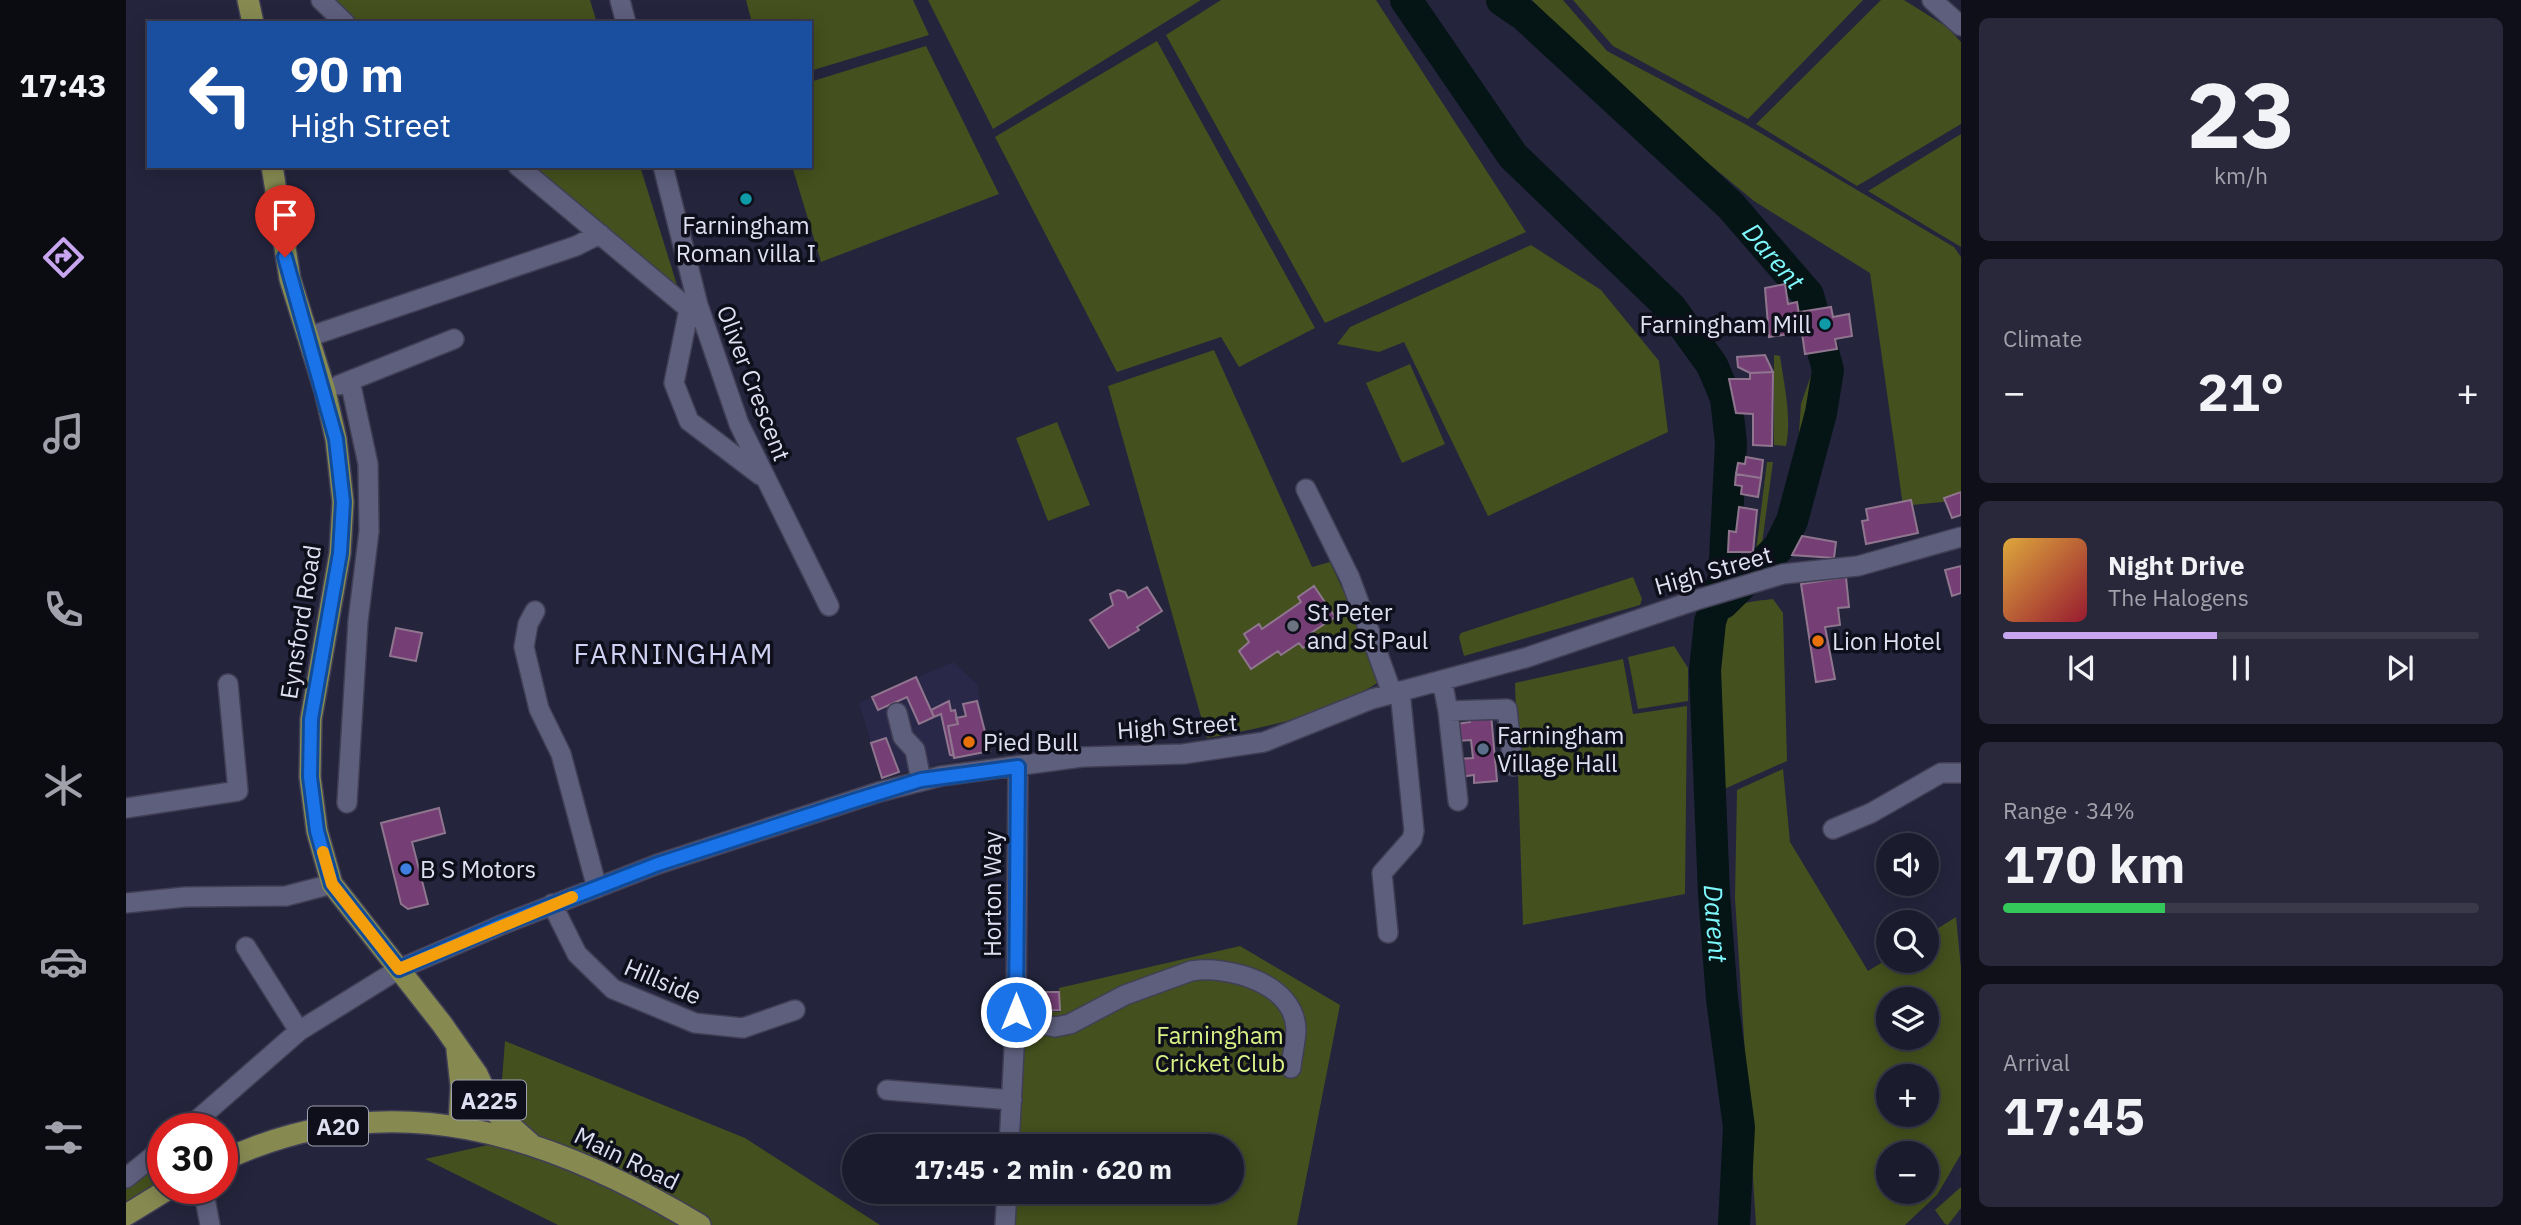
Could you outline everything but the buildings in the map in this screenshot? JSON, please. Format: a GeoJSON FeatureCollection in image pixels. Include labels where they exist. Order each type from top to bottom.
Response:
{"type":"FeatureCollection","features":[{"type":"Feature","properties":{"kind":"main road"},"geometry":{"type":"LineString","coordinates":[[248,0],[253,21]]}},
{"type":"Feature","properties":{"kind":"main road","name":"Eynsford Road"},"geometry":{"type":"LineString","coordinates":[[272,168],[290,279],[325,391],[336,439],[343,502],[340,553],[311,719],[310,777],[317,831],[332,884],[477,1074],[494,1111],[530,1143]]}},
{"type":"Feature","properties":{"kind":"main road","name":"Eynsford Road"},"geometry":{"type":"LineString","coordinates":[[457,1049],[461,1086],[459,1125]]}},
{"type":"Feature","properties":{"kind":"main road","name":"A20"},"geometry":{"type":"LineString","coordinates":[[238,1155],[336,1126],[406,1121],[459,1125],[530,1143]]}},
{"type":"Feature","properties":{"kind":"main road","name":"Main Road"},"geometry":{"type":"LineString","coordinates":[[530,1143],[622,1181],[700,1225]]}},
{"type":"Feature","properties":{"kind":"main road"},"geometry":{"type":"LineString","coordinates":[[126,1215],[147,1202]]}},
{"type":"Feature","properties":{"kind":"street"},"geometry":{"type":"LineString","coordinates":[[321,0],[343,21]]}},
{"type":"Feature","properties":{"kind":"street"},"geometry":{"type":"LineString","coordinates":[[620,0],[625,21]]}},
{"type":"Feature","properties":{"kind":"street"},"geometry":{"type":"LineString","coordinates":[[1932,0],[1952,14]]}},
{"type":"Feature","properties":{"kind":"street"},"geometry":{"type":"LineString","coordinates":[[520,168],[694,307],[674,383],[689,421],[763,477]]}},
{"type":"Feature","properties":{"kind":"street","name":"Oliver Crescent"},"geometry":{"type":"LineString","coordinates":[[663,168],[694,307],[739,424],[763,477],[788,518],[829,606]]}},
{"type":"Feature","properties":{"kind":"street"},"geometry":{"type":"LineString","coordinates":[[308,337],[576,246],[600,234]]}},
{"type":"Feature","properties":{"kind":"street"},"geometry":{"type":"LineString","coordinates":[[325,391],[454,340]]}},
{"type":"Feature","properties":{"kind":"street"},"geometry":{"type":"LineString","coordinates":[[347,803],[358,621],[369,531],[368,464],[349,381]]}},
{"type":"Feature","properties":{"kind":"street"},"geometry":{"type":"LineString","coordinates":[[1306,489],[1350,578],[1396,692],[1414,831],[1412,839],[1382,873],[1388,933]]}},
{"type":"Feature","properties":{"kind":"street","name":"High Street"},"geometry":{"type":"LineString","coordinates":[[207,1113],[299,1031],[399,969],[552,904],[671,860],[921,780],[1082,757],[1183,754],[1246,747],[1284,736],[1396,692],[1575,642],[1696,600],[1783,574],[1858,566],[1961,537]]}},
{"type":"Feature","properties":{"kind":"street"},"geometry":{"type":"LineString","coordinates":[[332,605],[358,621]]}},
{"type":"Feature","properties":{"kind":"street"},"geometry":{"type":"LineString","coordinates":[[535,611],[528,624],[524,647],[540,709],[561,754],[597,888]]}},
{"type":"Feature","properties":{"kind":"street"},"geometry":{"type":"LineString","coordinates":[[1442,680],[1458,801]]}},
{"type":"Feature","properties":{"kind":"street"},"geometry":{"type":"LineString","coordinates":[[126,808],[238,791],[228,684]]}},
{"type":"Feature","properties":{"kind":"street"},"geometry":{"type":"LineString","coordinates":[[1448,710],[1507,709],[1513,766]]}},
{"type":"Feature","properties":{"kind":"street"},"geometry":{"type":"LineString","coordinates":[[897,713],[903,737],[915,750],[921,780]]}},
{"type":"Feature","properties":{"kind":"street","name":"Horton Way"},"geometry":{"type":"LineString","coordinates":[[1010,1134],[1016,1012],[1018,767]]}},
{"type":"Feature","properties":{"kind":"street"},"geometry":{"type":"LineString","coordinates":[[1833,829],[1871,813],[1941,773],[1961,773]]}},
{"type":"Feature","properties":{"kind":"street"},"geometry":{"type":"LineString","coordinates":[[126,903],[185,897],[286,896],[332,884]]}},
{"type":"Feature","properties":{"kind":"street","name":"Hillside"},"geometry":{"type":"LineString","coordinates":[[552,904],[577,954],[613,989],[695,1023],[743,1028],[794,1010]]}},
{"type":"Feature","properties":{"kind":"street"},"geometry":{"type":"LineString","coordinates":[[246,947],[299,1031]]}},
{"type":"Feature","properties":{"kind":"street"},"geometry":{"type":"LineString","coordinates":[[1016,1012],[1055,1027],[1070,1024],[1125,995],[1191,971],[1202,969],[1247,977],[1266,984],[1278,993],[1287,1007],[1296,1027],[1291,1068]]}},
{"type":"Feature","properties":{"kind":"street"},"geometry":{"type":"LineString","coordinates":[[887,1090],[1012,1100]]}},
{"type":"Feature","properties":{"kind":"street"},"geometry":{"type":"LineString","coordinates":[[126,1178],[147,1161]]}},
{"type":"Feature","properties":{"kind":"street"},"geometry":{"type":"LineString","coordinates":[[206,1204],[210,1225]]}},
{"type":"Feature","properties":{"kind":"street"},"geometry":{"type":"LineString","coordinates":[[1005,1225],[1006,1204]]}},
{"type":"Feature","properties":{"kind":"shaded area"},"geometry":{"type":"Polygon","coordinates":[[[953,662],[977,684],[990,755],[942,763],[882,778],[859,703],[953,662]]]}},
{"type":"Feature","properties":{"kind":"green space"},"geometry":{"type":"Polygon","coordinates":[[[323,0],[590,0],[596,21],[347,21],[323,0]]]}},
{"type":"Feature","properties":{"kind":"green space"},"geometry":{"type":"Polygon","coordinates":[[[746,0],[913,0],[929,35],[812,70],[812,21],[751,21],[746,0]]]}},
{"type":"Feature","properties":{"kind":"green space"},"geometry":{"type":"Polygon","coordinates":[[[928,0],[1201,0],[993,129],[928,0]]]}},
{"type":"Feature","properties":{"kind":"green space"},"geometry":{"type":"Polygon","coordinates":[[[1221,0],[1376,0],[1526,232],[1325,323],[1166,35],[1221,0]]]}},
{"type":"Feature","properties":{"kind":"green space"},"geometry":{"type":"Polygon","coordinates":[[[1532,0],[1563,0],[1607,51],[1745,124],[1954,247],[1961,257],[1961,500],[1903,506],[1870,273],[1754,201],[1597,71],[1532,0]]]}},
{"type":"Feature","properties":{"kind":"green space"},"geometry":{"type":"Polygon","coordinates":[[[1573,0],[1863,0],[1748,119],[1613,46],[1573,0]]]}},
{"type":"Feature","properties":{"kind":"green space"},"geometry":{"type":"Polygon","coordinates":[[[1881,0],[1904,0],[1947,27],[1961,42],[1961,124],[1857,186],[1756,124],[1881,0]]]}},
{"type":"Feature","properties":{"kind":"green space"},"geometry":{"type":"Polygon","coordinates":[[[1157,41],[1315,328],[1239,367],[1221,337],[1117,372],[995,137],[1157,41]]]}},
{"type":"Feature","properties":{"kind":"green space"},"geometry":{"type":"Polygon","coordinates":[[[926,46],[999,194],[821,262],[793,168],[812,168],[812,81],[926,46]]]}},
{"type":"Feature","properties":{"kind":"green space"},"geometry":{"type":"Polygon","coordinates":[[[1961,134],[1961,247],[1868,191],[1961,134]]]}},
{"type":"Feature","properties":{"kind":"green space"},"geometry":{"type":"Polygon","coordinates":[[[519,168],[641,168],[681,298],[519,168]]]}},
{"type":"Feature","properties":{"kind":"green space"},"geometry":{"type":"Polygon","coordinates":[[[1531,245],[1601,290],[1659,361],[1668,432],[1488,516],[1404,342],[1379,352],[1337,344],[1350,327],[1531,245]]]}},
{"type":"Feature","properties":{"kind":"green space"},"geometry":{"type":"Polygon","coordinates":[[[1214,350],[1312,567],[1330,562],[1384,679],[1343,701],[1298,718],[1207,738],[1108,386],[1214,350]]]}},
{"type":"Feature","properties":{"kind":"green space"},"geometry":{"type":"Polygon","coordinates":[[[1774,355],[1780,356],[1785,389],[1788,413],[1786,446],[1774,445],[1774,355]]]}},
{"type":"Feature","properties":{"kind":"green space"},"geometry":{"type":"Polygon","coordinates":[[[1819,363],[1814,386],[1810,463],[1797,461],[1801,404],[1815,364],[1819,363]]]}},
{"type":"Feature","properties":{"kind":"green space"},"geometry":{"type":"Polygon","coordinates":[[[1410,364],[1445,444],[1402,463],[1366,383],[1410,364]]]}},
{"type":"Feature","properties":{"kind":"green space"},"geometry":{"type":"Polygon","coordinates":[[[1057,422],[1090,505],[1048,521],[1016,438],[1057,422]]]}},
{"type":"Feature","properties":{"kind":"green space"},"geometry":{"type":"Polygon","coordinates":[[[1767,462],[1773,462],[1761,551],[1756,551],[1767,462]]]}},
{"type":"Feature","properties":{"kind":"green space"},"geometry":{"type":"Polygon","coordinates":[[[1796,467],[1808,470],[1793,520],[1783,540],[1783,519],[1789,516],[1795,494],[1791,490],[1796,467]]]}},
{"type":"Feature","properties":{"kind":"green space"},"geometry":{"type":"Polygon","coordinates":[[[1633,577],[1642,599],[1640,605],[1464,656],[1459,637],[1461,633],[1633,577]]]}},
{"type":"Feature","properties":{"kind":"green space"},"geometry":{"type":"Polygon","coordinates":[[[1773,599],[1783,613],[1787,761],[1722,790],[1715,698],[1717,647],[1721,627],[1728,613],[1737,606],[1773,599]]]}},
{"type":"Feature","properties":{"kind":"green space"},"geometry":{"type":"Polygon","coordinates":[[[1674,646],[1688,668],[1688,701],[1638,709],[1628,657],[1674,646]]]}},
{"type":"Feature","properties":{"kind":"green space"},"geometry":{"type":"Polygon","coordinates":[[[1623,659],[1633,714],[1687,706],[1685,894],[1523,925],[1515,683],[1623,659]]]}},
{"type":"Feature","properties":{"kind":"green space"},"geometry":{"type":"Polygon","coordinates":[[[1783,769],[1790,842],[1868,971],[1876,966],[1876,973],[1939,973],[1939,928],[1956,917],[1961,968],[1961,1154],[1939,1192],[1939,1141],[1876,1141],[1876,1204],[1927,1204],[1905,1225],[1756,1225],[1735,898],[1737,790],[1783,769]]]}},
{"type":"Feature","properties":{"kind":"green space","name":"Farningham Cricket Club"},"geometry":{"type":"Polygon","coordinates":[[[1240,946],[1340,1005],[1297,1225],[1007,1225],[1008,1204],[1244,1204],[1244,1134],[1012,1134],[1017,1012],[1060,1012],[1059,988],[1240,946]]]}},
{"type":"Feature","properties":{"kind":"green space"},"geometry":{"type":"Polygon","coordinates":[[[505,1041],[745,1138],[842,1201],[842,1204],[847,1204],[880,1225],[558,1225],[425,1159],[497,1143],[505,1041]]]}},
{"type":"Feature","properties":{"kind":"green space"},"geometry":{"type":"Polygon","coordinates":[[[147,1161],[147,1201],[126,1217],[126,1178],[147,1161]]]}},
{"type":"Feature","properties":{"kind":"green space"},"geometry":{"type":"Polygon","coordinates":[[[1961,1187],[1961,1208],[1948,1225],[1945,1224],[1935,1210],[1961,1187]]]}},
{"type":"Feature","properties":{"kind":"waterway","name":"Darent"},"geometry":{"type":"LineString","coordinates":[[1406,0],[1513,156],[1671,308],[1712,365],[1726,398],[1731,443],[1724,578],[1710,622],[1705,670],[1714,894],[1722,999],[1739,1127],[1734,1225]]}},
{"type":"Feature","properties":{"kind":"waterway","name":"Darent"},"geometry":{"type":"LineString","coordinates":[[1502,0],[1524,15],[1731,206],[1808,295],[1828,370],[1821,413],[1792,521],[1779,547],[1723,603]]}},
{"type":"Feature","properties":{"kind":"slow traffic"},"geometry":{"type":"LineString","coordinates":[[323,852],[332,884],[399,969],[572,897]]}},
{"type":"Feature","properties":{"kind":"place","name":"Farningham Roman villa I"},"geometry":{"type":"Point","coordinates":[746,199]}},
{"type":"Feature","properties":{"kind":"place","name":"Farningham Mill"},"geometry":{"type":"Point","coordinates":[1825,324]}},
{"type":"Feature","properties":{"kind":"place","name":"St Peter and St Paul"},"geometry":{"type":"Point","coordinates":[1293,626]}},
{"type":"Feature","properties":{"kind":"place","name":"Lion Hotel"},"geometry":{"type":"Point","coordinates":[1818,641]}},
{"type":"Feature","properties":{"kind":"place","name":"Pied Bull"},"geometry":{"type":"Point","coordinates":[969,742]}},
{"type":"Feature","properties":{"kind":"place","name":"Farningham Village Hall"},"geometry":{"type":"Point","coordinates":[1483,749]}},
{"type":"Feature","properties":{"kind":"place","name":"B S Motors"},"geometry":{"type":"Point","coordinates":[406,869]}},
{"type":"Feature","properties":{"kind":"district","name":"FARNINGHAM"},"geometry":{"type":"Point","coordinates":[674,653]}},
{"type":"Feature","properties":{"kind":"route"},"geometry":{"type":"LineString","coordinates":[[285,257],[325,391],[336,439],[343,502],[340,553],[311,719],[310,777],[317,831],[332,884],[399,969],[552,904],[658,864],[921,780],[1018,767],[1016,1012]]}}]}
